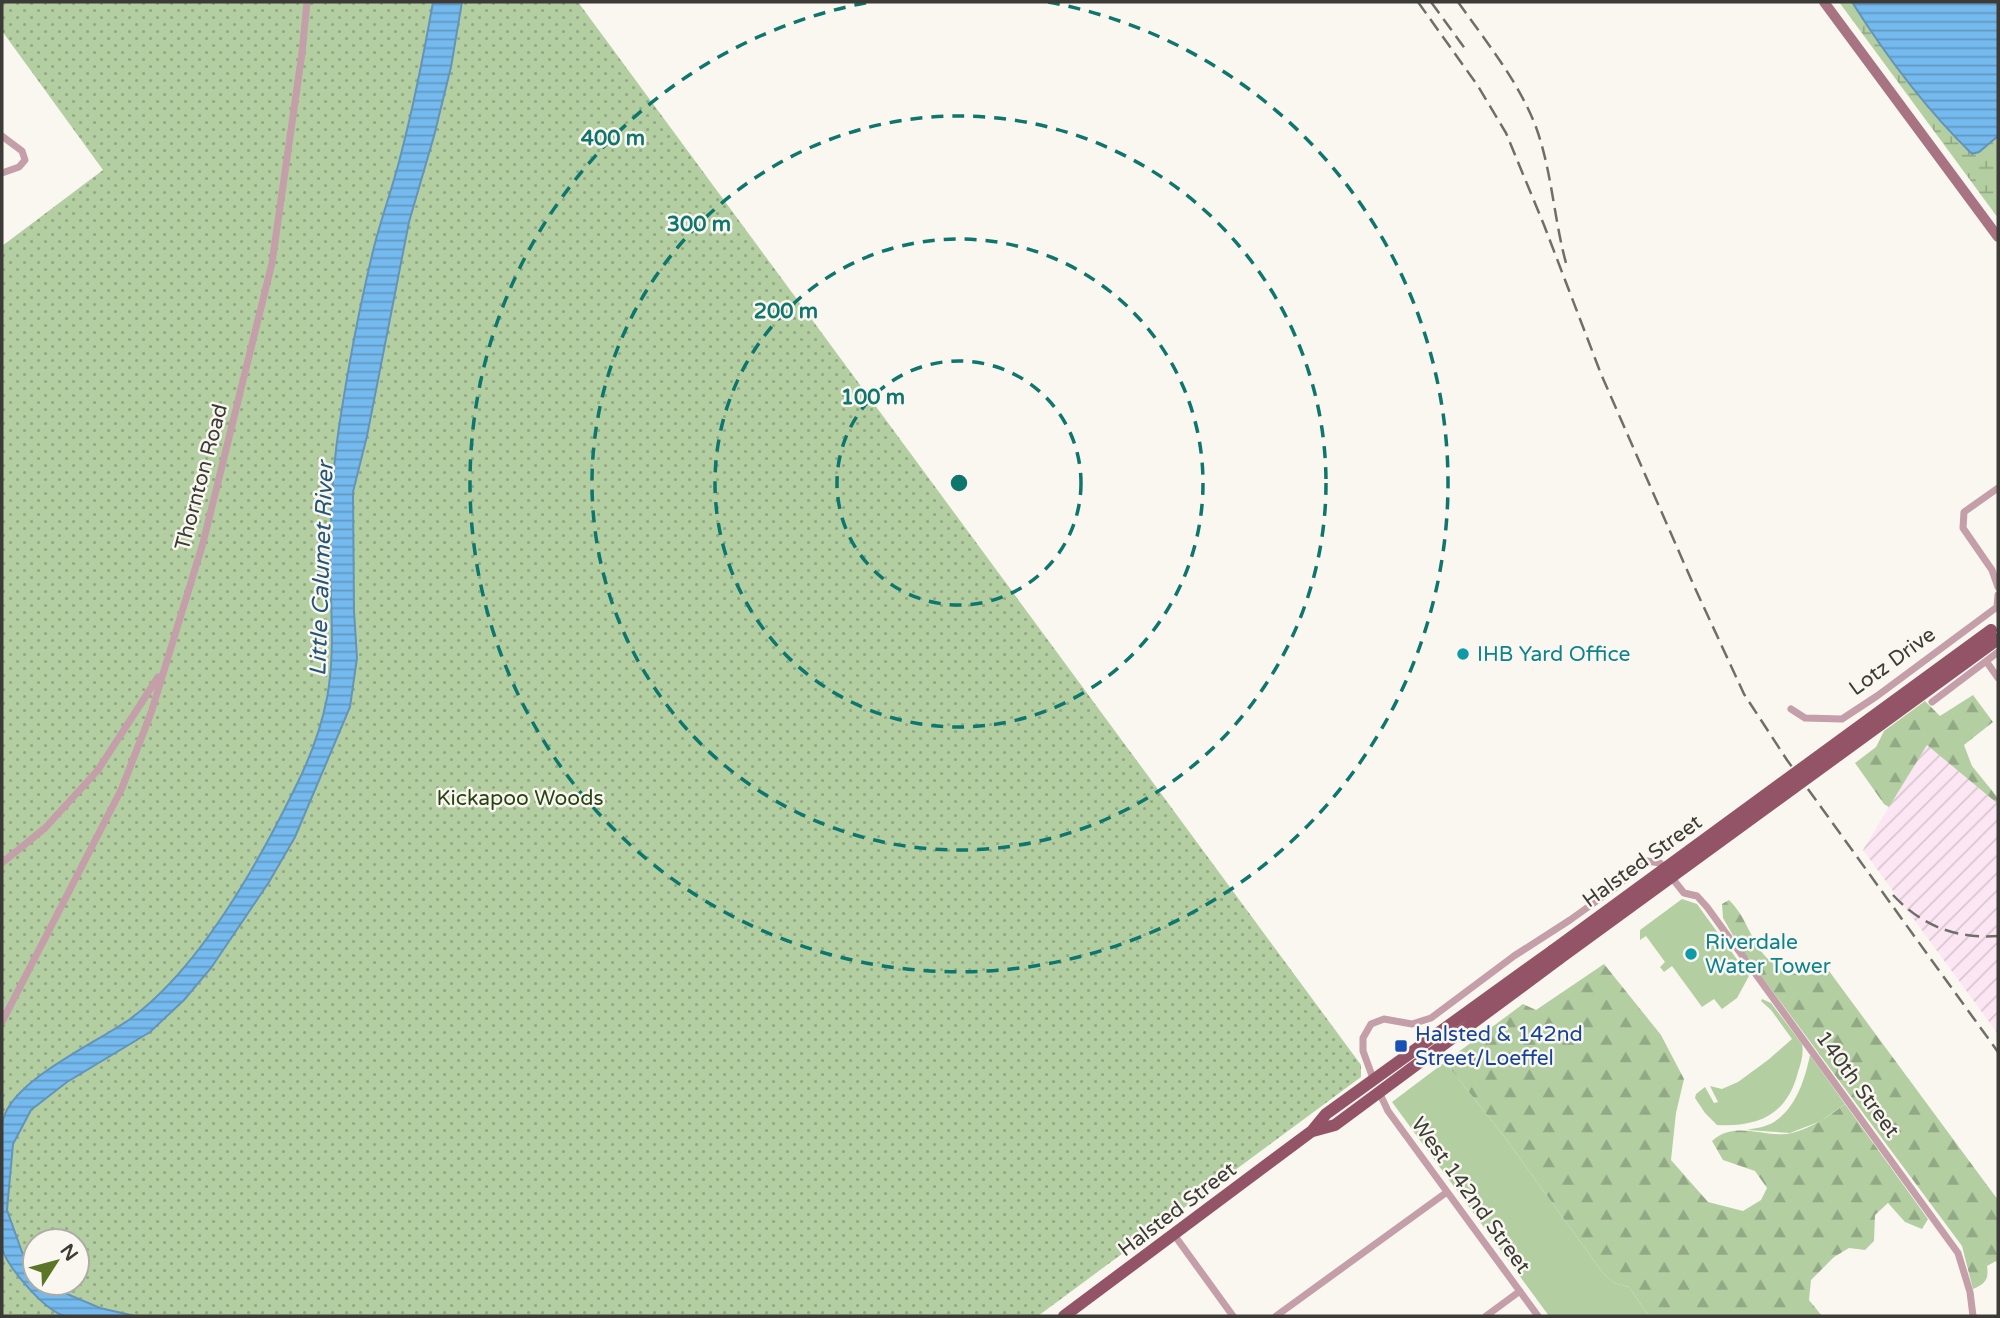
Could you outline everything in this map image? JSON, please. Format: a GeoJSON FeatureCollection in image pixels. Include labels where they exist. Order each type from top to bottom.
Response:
{"type":"FeatureCollection","features":[{"type":"Feature","properties":{"kind":"main road","name":"Halsted Street"},"geometry":{"type":"LineString","coordinates":[[1064,1316],[1312,1132],[1326,1114],[1555,955],[1996,633]]}},
{"type":"Feature","properties":{"kind":"main road","name":"Halsted Street"},"geometry":{"type":"LineString","coordinates":[[1312,1132],[1335,1125],[1555,955]]}},
{"type":"Feature","properties":{"kind":"street","name":"Thornton Road"},"geometry":{"type":"LineString","coordinates":[[2,1022],[122,788],[151,713],[203,542],[272,263],[307,2]]}},
{"type":"Feature","properties":{"kind":"street"},"geometry":{"type":"LineString","coordinates":[[1824,2],[1998,237]]}},
{"type":"Feature","properties":{"kind":"street"},"geometry":{"type":"LineString","coordinates":[[2,136],[22,151],[25,160],[19,167],[2,173]]}},
{"type":"Feature","properties":{"kind":"street"},"geometry":{"type":"LineString","coordinates":[[1998,488],[1964,512],[1963,528],[1992,570],[1998,587]]}},
{"type":"Feature","properties":{"kind":"street","name":"Lotz Drive"},"geometry":{"type":"LineString","coordinates":[[1791,709],[1805,718],[1842,719],[1997,607],[1998,595]]}},
{"type":"Feature","properties":{"kind":"street"},"geometry":{"type":"LineString","coordinates":[[1932,702],[1998,652]]}},
{"type":"Feature","properties":{"kind":"street"},"geometry":{"type":"LineString","coordinates":[[1986,661],[1998,678]]}},
{"type":"Feature","properties":{"kind":"street"},"geometry":{"type":"LineString","coordinates":[[2,863],[45,828],[98,770],[164,667]]}},
{"type":"Feature","properties":{"kind":"street","name":"140th Street"},"geometry":{"type":"LineString","coordinates":[[1374,1079],[1363,1051],[1363,1038],[1366,1030],[1378,1020],[1412,1024],[1431,1018],[1504,963],[1570,920],[1642,863],[1660,863],[1684,893],[1697,897],[1707,907],[1958,1253],[1970,1292],[1973,1316]]}},
{"type":"Feature","properties":{"kind":"street","name":"West 142nd Street"},"geometry":{"type":"LineString","coordinates":[[1374,1079],[1388,1111],[1538,1316]]}},
{"type":"Feature","properties":{"kind":"street"},"geometry":{"type":"LineString","coordinates":[[1276,1316],[1447,1192]]}},
{"type":"Feature","properties":{"kind":"street"},"geometry":{"type":"LineString","coordinates":[[1175,1236],[1233,1316]]}},
{"type":"Feature","properties":{"kind":"street"},"geometry":{"type":"LineString","coordinates":[[1486,1316],[1520,1291]]}},
{"type":"Feature","properties":{"kind":"shaded area"},"geometry":{"type":"Polygon","coordinates":[[[1927,744],[1998,804],[1998,1034],[1863,850],[1927,744]]]}},
{"type":"Feature","properties":{"kind":"green space","name":"Kickapoo Woods"},"geometry":{"type":"Polygon","coordinates":[[[2,2],[578,2],[1361,1065],[1361,1077],[1038,1316],[2,1316],[2,246],[103,170],[2,31],[2,2]]]}},
{"type":"Feature","properties":{"kind":"green space"},"geometry":{"type":"Polygon","coordinates":[[[1839,2],[1998,2],[1998,218],[1839,2]]]}},
{"type":"Feature","properties":{"kind":"green space"},"geometry":{"type":"Polygon","coordinates":[[[1973,695],[1993,722],[1964,745],[1972,766],[1998,798],[1998,804],[1927,745],[1889,807],[1884,804],[1855,763],[1876,747],[1884,731],[1925,701],[1940,716],[1973,695]]]}},
{"type":"Feature","properties":{"kind":"green space"},"geometry":{"type":"Polygon","coordinates":[[[1682,899],[1697,904],[1749,976],[1737,998],[1722,1009],[1714,999],[1702,1007],[1672,966],[1664,972],[1660,967],[1665,962],[1646,936],[1640,940],[1640,930],[1682,899]]]}},
{"type":"Feature","properties":{"kind":"green space"},"geometry":{"type":"Polygon","coordinates":[[[1729,900],[1772,963],[1788,972],[1799,974],[1829,971],[1998,1200],[1998,1263],[1996,1261],[1987,1266],[1987,1278],[1981,1285],[1973,1289],[1962,1246],[1739,946],[1723,918],[1722,904],[1729,900]]]}},
{"type":"Feature","properties":{"kind":"green space"},"geometry":{"type":"Polygon","coordinates":[[[1604,964],[1661,1035],[1684,1079],[1676,1113],[1671,1160],[1708,1202],[1743,1211],[1761,1200],[1767,1188],[1755,1171],[1723,1160],[1712,1141],[1731,1131],[1741,1130],[1792,1133],[1813,1125],[1845,1104],[1928,1219],[1922,1229],[1905,1222],[1888,1203],[1875,1215],[1874,1241],[1865,1250],[1849,1248],[1834,1257],[1811,1280],[1809,1300],[1822,1316],[1649,1316],[1629,1287],[1614,1283],[1603,1273],[1503,1135],[1445,1062],[1523,1004],[1536,1010],[1604,964]]]}},
{"type":"Feature","properties":{"kind":"green space"},"geometry":{"type":"Polygon","coordinates":[[[1762,999],[1771,1003],[1802,1044],[1802,1058],[1793,1087],[1787,1099],[1769,1115],[1746,1124],[1717,1125],[1705,1113],[1695,1098],[1696,1094],[1705,1087],[1714,1103],[1718,1102],[1710,1086],[1722,1089],[1738,1082],[1792,1039],[1762,999]]]}},
{"type":"Feature","properties":{"kind":"green space"},"geometry":{"type":"Polygon","coordinates":[[[1810,1055],[1845,1104],[1821,1121],[1790,1133],[1747,1130],[1771,1124],[1788,1109],[1802,1083],[1810,1055]]]}},
{"type":"Feature","properties":{"kind":"green space"},"geometry":{"type":"Polygon","coordinates":[[[1445,1062],[1503,1135],[1603,1273],[1614,1283],[1629,1287],[1649,1316],[1549,1316],[1392,1102],[1445,1062]]]}},
{"type":"Feature","properties":{"kind":"water"},"geometry":{"type":"Polygon","coordinates":[[[433,2],[462,2],[451,67],[409,222],[367,436],[353,492],[357,658],[350,707],[295,837],[269,882],[211,968],[184,1000],[150,1032],[67,1082],[31,1110],[13,1144],[7,1210],[21,1249],[21,1278],[2,1249],[2,1125],[7,1109],[19,1094],[55,1065],[130,1019],[180,972],[225,912],[264,847],[301,775],[318,732],[325,710],[331,665],[331,514],[342,405],[368,273],[406,135],[433,2]]]}},
{"type":"Feature","properties":{"kind":"water"},"geometry":{"type":"Polygon","coordinates":[[[1852,2],[1998,2],[1998,136],[1979,152],[1972,154],[1908,81],[1852,2]]]}},
{"type":"Feature","properties":{"kind":"water"},"geometry":{"type":"Polygon","coordinates":[[[74,1297],[100,1308],[135,1316],[65,1316],[38,1298],[74,1297]]]}},
{"type":"Feature","properties":{"kind":"railway"},"geometry":{"type":"LineString","coordinates":[[1418,2],[1478,86],[1506,133],[1601,374],[1744,694],[1787,760],[1998,1052]]}},
{"type":"Feature","properties":{"kind":"railway"},"geometry":{"type":"LineString","coordinates":[[1431,2],[1466,50]]}},
{"type":"Feature","properties":{"kind":"railway"},"geometry":{"type":"LineString","coordinates":[[1458,2],[1502,64],[1530,113],[1546,163],[1566,263]]}},
{"type":"Feature","properties":{"kind":"railway"},"geometry":{"type":"LineString","coordinates":[[1893,895],[1916,915],[1941,928],[1968,935],[1998,936]]}},
{"type":"Feature","properties":{"kind":"place","name":"IHB Yard Office"},"geometry":{"type":"Point","coordinates":[1463,654]}},
{"type":"Feature","properties":{"kind":"place","name":"Riverdale Water Tower"},"geometry":{"type":"Point","coordinates":[1691,954]}},
{"type":"Feature","properties":{"kind":"place","name":"Halsted & 142nd Street/Loeffel"},"geometry":{"type":"Point","coordinates":[1401,1046]}},
{"type":"Feature","properties":{"kind":"water label","name":"Little Calumet River"},"geometry":{"type":"Point","coordinates":[321,569]}}]}
